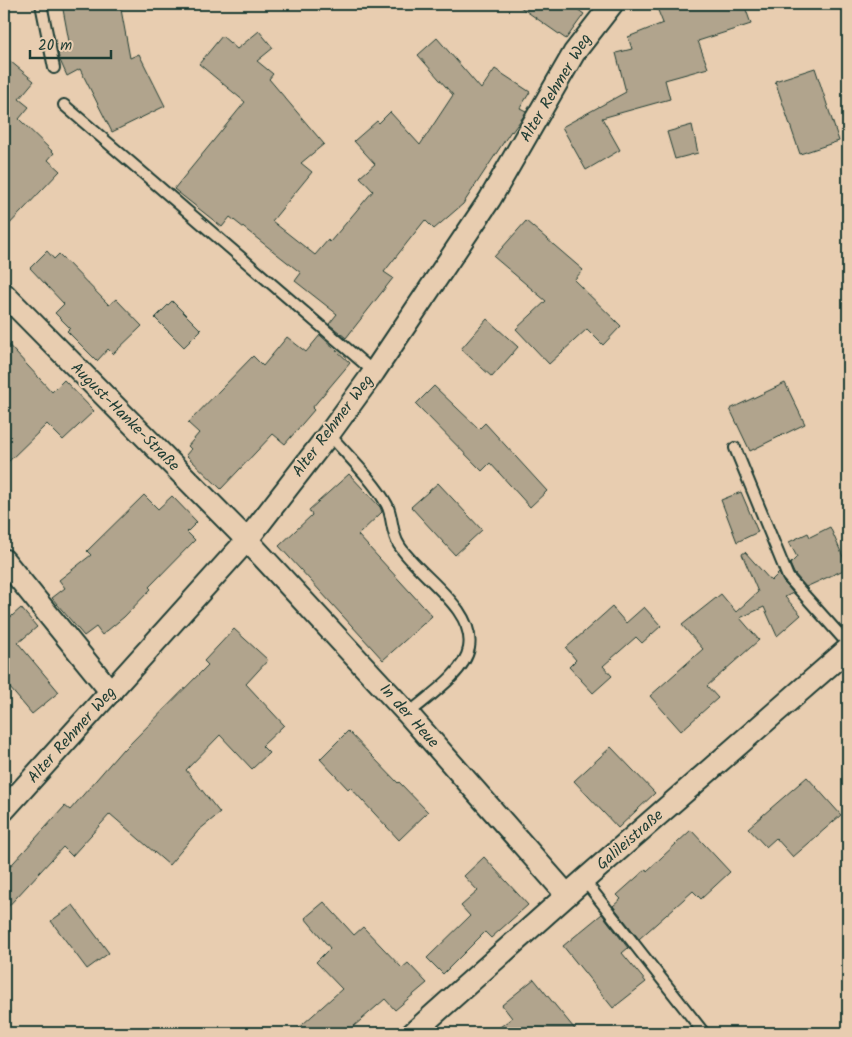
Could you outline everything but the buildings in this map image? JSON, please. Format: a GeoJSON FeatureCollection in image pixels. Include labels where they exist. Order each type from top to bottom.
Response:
{"type":"FeatureCollection","features":[{"type":"Feature","properties":{"kind":"street","name":"Alter Rehmer Weg"},"geometry":{"type":"LineString","coordinates":[[4,810],[247,540],[329,434],[374,372],[490,200],[574,54],[612,4]]}},
{"type":"Feature","properties":{"kind":"street","name":"August-Hanke-Straße"},"geometry":{"type":"LineString","coordinates":[[4,294],[247,540]]}},
{"type":"Feature","properties":{"kind":"street","name":"In der Heue"},"geometry":{"type":"LineString","coordinates":[[247,540],[408,714],[567,894]]}},
{"type":"Feature","properties":{"kind":"street"},"geometry":{"type":"LineString","coordinates":[[4,560],[111,692]]}},
{"type":"Feature","properties":{"kind":"street","name":"Galileistraße"},"geometry":{"type":"LineString","coordinates":[[413,1033],[567,894],[848,648]]}},
{"type":"Feature","properties":{"kind":"lane"},"geometry":{"type":"LineString","coordinates":[[41,4],[54,68]]}},
{"type":"Feature","properties":{"kind":"lane"},"geometry":{"type":"LineString","coordinates":[[64,105],[374,372]]}},
{"type":"Feature","properties":{"kind":"lane"},"geometry":{"type":"LineString","coordinates":[[329,434],[378,491],[388,506],[397,543],[407,556],[451,601],[467,627],[470,648],[464,663],[450,678],[408,714]]}},
{"type":"Feature","properties":{"kind":"lane"},"geometry":{"type":"LineString","coordinates":[[735,448],[788,577],[848,644]]}},
{"type":"Feature","properties":{"kind":"lane"},"geometry":{"type":"LineString","coordinates":[[584,880],[704,1033]]}}]}
